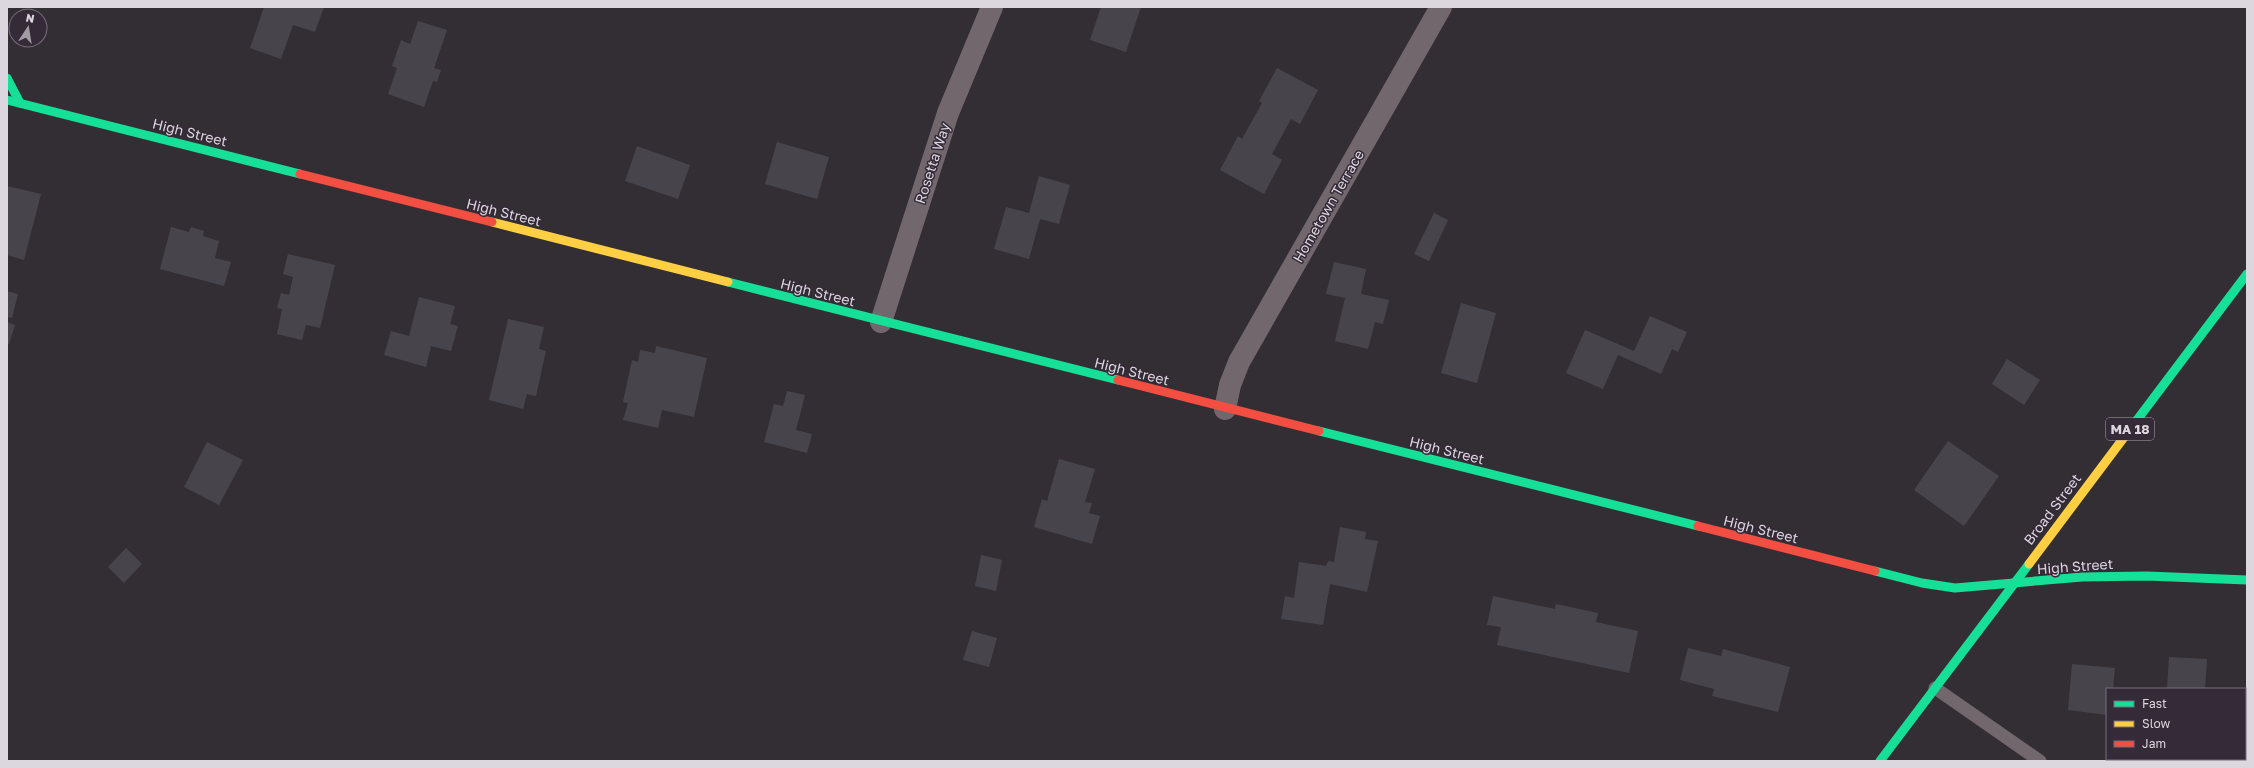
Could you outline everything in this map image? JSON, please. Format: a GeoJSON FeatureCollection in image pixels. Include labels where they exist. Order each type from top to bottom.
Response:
{"type":"FeatureCollection","features":[{"type":"Feature","properties":{"kind":"street","name":"Rosetta Way"},"geometry":{"type":"LineString","coordinates":[[881,322],[948,113],[992,7]]}},
{"type":"Feature","properties":{"kind":"street","name":"Hometown Terrace"},"geometry":{"type":"LineString","coordinates":[[1225,409],[1230,385],[1239,362],[1441,7]]}},
{"type":"Feature","properties":{"kind":"street"},"geometry":{"type":"LineString","coordinates":[[7,78],[20,103]]}},
{"type":"Feature","properties":{"kind":"street","name":"High Street"},"geometry":{"type":"LineString","coordinates":[[7,100],[1922,584],[1955,588],[2082,577],[2147,576],[2247,580]]}},
{"type":"Feature","properties":{"kind":"street","name":"Broad Street"},"geometry":{"type":"LineString","coordinates":[[1880,761],[2247,274]]}},
{"type":"Feature","properties":{"kind":"lane"},"geometry":{"type":"LineString","coordinates":[[1934,688],[2040,761]]}},
{"type":"Feature","properties":{"kind":"building"},"geometry":{"type":"Polygon","coordinates":[[[264,7],[324,7],[315,32],[293,25],[281,59],[250,48],[264,7]]]}},
{"type":"Feature","properties":{"kind":"building"},"geometry":{"type":"Polygon","coordinates":[[[1101,7],[1141,7],[1126,52],[1090,40],[1101,7]]]}},
{"type":"Feature","properties":{"kind":"building"},"geometry":{"type":"Polygon","coordinates":[[[418,21],[447,30],[434,68],[441,70],[437,82],[433,81],[424,107],[388,94],[397,68],[392,66],[401,40],[410,44],[418,21]]]}},
{"type":"Feature","properties":{"kind":"building"},"geometry":{"type":"Polygon","coordinates":[[[1277,68],[1318,90],[1300,124],[1291,119],[1272,154],[1282,160],[1264,194],[1220,170],[1238,136],[1242,139],[1262,103],[1259,101],[1277,68]]]}},
{"type":"Feature","properties":{"kind":"building"},"geometry":{"type":"Polygon","coordinates":[[[777,142],[829,157],[817,199],[765,184],[777,142]]]}},
{"type":"Feature","properties":{"kind":"building"},"geometry":{"type":"Polygon","coordinates":[[[637,146],[690,165],[678,199],[625,181],[637,146]]]}},
{"type":"Feature","properties":{"kind":"building"},"geometry":{"type":"Polygon","coordinates":[[[1039,176],[1070,185],[1059,224],[1040,219],[1029,259],[994,249],[1006,207],[1029,213],[1039,176]]]}},
{"type":"Feature","properties":{"kind":"building"},"geometry":{"type":"Polygon","coordinates":[[[7,186],[41,194],[24,260],[7,255],[7,186]]]}},
{"type":"Feature","properties":{"kind":"building"},"geometry":{"type":"Polygon","coordinates":[[[1434,213],[1448,220],[1429,261],[1414,254],[1434,213]]]}},
{"type":"Feature","properties":{"kind":"building"},"geometry":{"type":"Polygon","coordinates":[[[171,227],[189,232],[191,227],[204,231],[203,236],[219,241],[215,258],[231,262],[224,286],[160,269],[171,227]]]}},
{"type":"Feature","properties":{"kind":"building"},"geometry":{"type":"Polygon","coordinates":[[[288,254],[335,265],[320,328],[306,325],[302,340],[277,334],[282,309],[277,308],[281,293],[289,295],[293,277],[283,274],[288,254]]]}},
{"type":"Feature","properties":{"kind":"building"},"geometry":{"type":"Polygon","coordinates":[[[1334,262],[1366,269],[1361,294],[1389,300],[1383,324],[1375,322],[1368,349],[1335,341],[1345,298],[1326,294],[1334,262]]]}},
{"type":"Feature","properties":{"kind":"building"},"geometry":{"type":"Polygon","coordinates":[[[7,291],[18,294],[12,318],[7,317],[7,291]]]}},
{"type":"Feature","properties":{"kind":"building"},"geometry":{"type":"Polygon","coordinates":[[[419,297],[455,306],[450,324],[458,326],[451,351],[431,346],[426,367],[384,355],[391,331],[409,336],[419,297]]]}},
{"type":"Feature","properties":{"kind":"building"},"geometry":{"type":"Polygon","coordinates":[[[1461,303],[1496,313],[1477,383],[1441,373],[1461,303]]]}},
{"type":"Feature","properties":{"kind":"building"},"geometry":{"type":"Polygon","coordinates":[[[1650,316],[1687,332],[1678,352],[1672,349],[1661,374],[1618,355],[1603,389],[1566,373],[1585,330],[1634,351],[1650,316]]]}},
{"type":"Feature","properties":{"kind":"building"},"geometry":{"type":"Polygon","coordinates":[[[508,319],[544,327],[539,349],[546,351],[536,396],[527,394],[523,409],[489,400],[508,319]]]}},
{"type":"Feature","properties":{"kind":"building"},"geometry":{"type":"Polygon","coordinates":[[[7,322],[15,325],[9,344],[7,344],[7,322]]]}},
{"type":"Feature","properties":{"kind":"building"},"geometry":{"type":"Polygon","coordinates":[[[656,346],[707,358],[694,417],[662,410],[658,428],[623,420],[628,403],[623,402],[632,360],[638,362],[640,350],[655,353],[656,346]]]}},
{"type":"Feature","properties":{"kind":"building"},"geometry":{"type":"Polygon","coordinates":[[[2007,359],[2040,380],[2024,405],[1992,384],[2007,359]]]}},
{"type":"Feature","properties":{"kind":"building"},"geometry":{"type":"Polygon","coordinates":[[[787,391],[805,395],[796,430],[812,434],[807,453],[764,442],[774,404],[783,406],[787,391]]]}},
{"type":"Feature","properties":{"kind":"building"},"geometry":{"type":"Polygon","coordinates":[[[1948,441],[1999,476],[1964,526],[1914,490],[1948,441]]]}},
{"type":"Feature","properties":{"kind":"building"},"geometry":{"type":"Polygon","coordinates":[[[207,442],[243,460],[219,505],[184,487],[207,442]]]}},
{"type":"Feature","properties":{"kind":"building"},"geometry":{"type":"Polygon","coordinates":[[[1059,459],[1095,469],[1085,502],[1092,503],[1089,513],[1100,516],[1092,544],[1034,527],[1042,499],[1047,501],[1059,459]]]}},
{"type":"Feature","properties":{"kind":"building"},"geometry":{"type":"Polygon","coordinates":[[[1340,527],[1366,532],[1365,539],[1378,541],[1367,592],[1330,584],[1323,625],[1281,619],[1285,596],[1294,598],[1299,562],[1326,566],[1328,561],[1334,562],[1340,527]]]}},
{"type":"Feature","properties":{"kind":"building"},"geometry":{"type":"Polygon","coordinates":[[[126,548],[142,564],[124,583],[108,567],[126,548]]]}},
{"type":"Feature","properties":{"kind":"building"},"geometry":{"type":"Polygon","coordinates":[[[981,555],[1002,560],[996,591],[975,586],[981,555]]]}},
{"type":"Feature","properties":{"kind":"building"},"geometry":{"type":"Polygon","coordinates":[[[1493,596],[1555,609],[1556,604],[1598,613],[1596,622],[1638,631],[1629,673],[1497,645],[1501,627],[1487,625],[1493,596]]]}},
{"type":"Feature","properties":{"kind":"building"},"geometry":{"type":"Polygon","coordinates":[[[972,631],[997,638],[989,667],[963,660],[972,631]]]}},
{"type":"Feature","properties":{"kind":"building"},"geometry":{"type":"Polygon","coordinates":[[[1688,648],[1721,656],[1723,649],[1790,667],[1778,712],[1712,696],[1714,689],[1680,680],[1688,648]]]}},
{"type":"Feature","properties":{"kind":"building"},"geometry":{"type":"Polygon","coordinates":[[[2169,657],[2207,659],[2205,688],[2167,688],[2169,657]]]}},
{"type":"Feature","properties":{"kind":"building"},"geometry":{"type":"Polygon","coordinates":[[[2072,664],[2115,668],[2113,688],[2106,688],[2106,715],[2068,710],[2072,664]]]}},
{"type":"Feature","properties":{"kind":"traffic: fast"},"geometry":{"type":"LineString","coordinates":[[7,78],[20,103]]}},
{"type":"Feature","properties":{"kind":"traffic: fast"},"geometry":{"type":"LineString","coordinates":[[7,100],[300,174]]}},
{"type":"Feature","properties":{"kind":"traffic: fast"},"geometry":{"type":"LineString","coordinates":[[2134,424],[2247,274]]}},
{"type":"Feature","properties":{"kind":"traffic: fast"},"geometry":{"type":"LineString","coordinates":[[728,282],[1118,380]]}},
{"type":"Feature","properties":{"kind":"traffic: fast"},"geometry":{"type":"LineString","coordinates":[[1319,431],[1698,526]]}},
{"type":"Feature","properties":{"kind":"traffic: fast"},"geometry":{"type":"LineString","coordinates":[[1880,761],[2029,564]]}},
{"type":"Feature","properties":{"kind":"traffic: fast"},"geometry":{"type":"LineString","coordinates":[[1875,571],[1922,583],[1955,588],[2082,577],[2147,576],[2247,580]]}},
{"type":"Feature","properties":{"kind":"traffic: slow"},"geometry":{"type":"LineString","coordinates":[[492,222],[728,282]]}},
{"type":"Feature","properties":{"kind":"traffic: slow"},"geometry":{"type":"LineString","coordinates":[[2029,564],[2134,424]]}},
{"type":"Feature","properties":{"kind":"traffic: jam"},"geometry":{"type":"LineString","coordinates":[[300,174],[492,222]]}},
{"type":"Feature","properties":{"kind":"traffic: jam"},"geometry":{"type":"LineString","coordinates":[[1118,380],[1319,431]]}},
{"type":"Feature","properties":{"kind":"traffic: jam"},"geometry":{"type":"LineString","coordinates":[[1698,526],[1875,571]]}}]}
